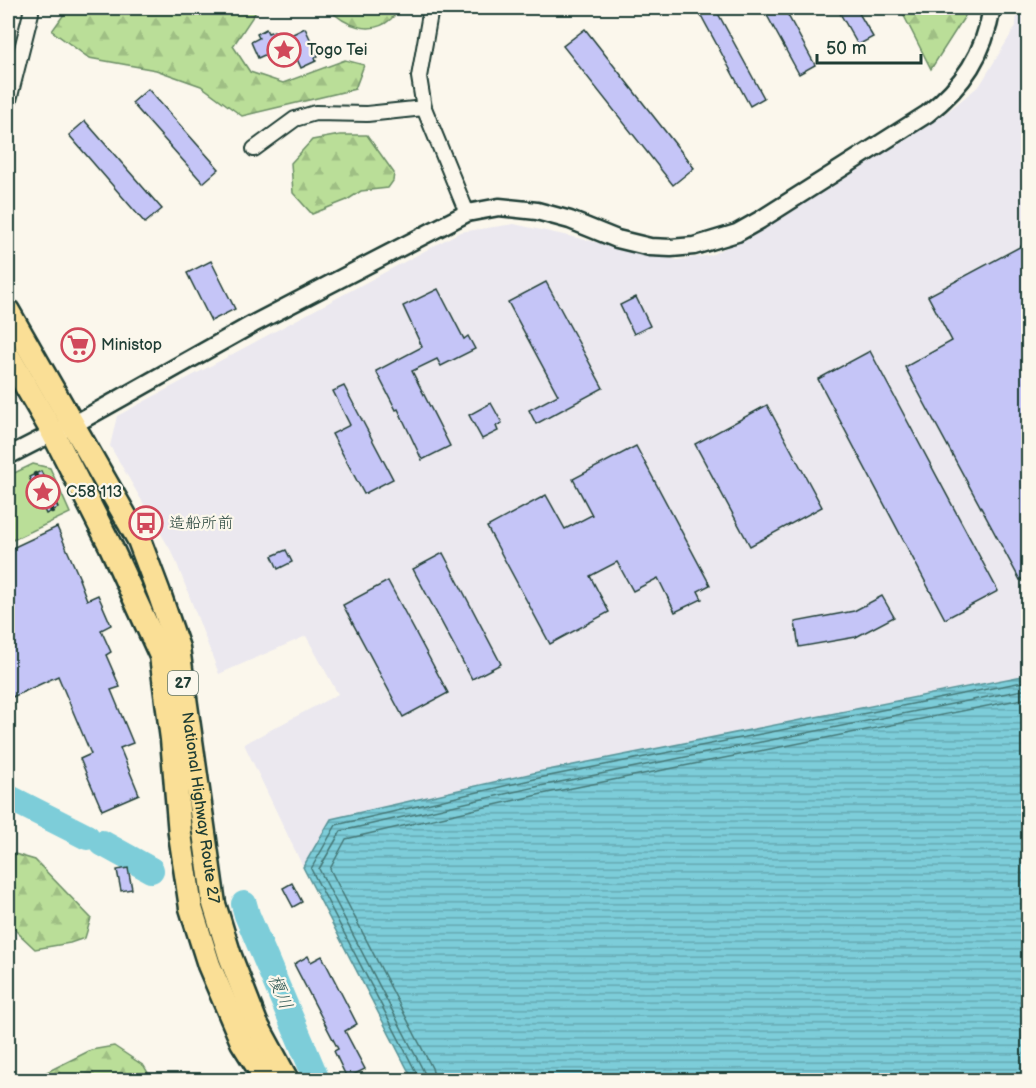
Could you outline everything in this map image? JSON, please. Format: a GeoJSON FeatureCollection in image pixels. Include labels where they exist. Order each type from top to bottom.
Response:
{"type":"FeatureCollection","features":[{"type":"Feature","properties":{"kind":"highway","name":"National Highway Route 27"},"geometry":{"type":"LineString","coordinates":[[8,311],[63,429],[111,547],[161,656],[172,739],[180,834],[191,908],[218,987],[242,1042],[266,1080]]}},
{"type":"Feature","properties":{"kind":"highway","name":"National Highway Route 27"},"geometry":{"type":"LineString","coordinates":[[8,355],[63,429],[139,540],[178,648],[214,904],[230,956],[256,1023],[287,1080]]}},
{"type":"Feature","properties":{"kind":"street"},"geometry":{"type":"LineString","coordinates":[[431,8],[419,77],[424,108],[467,213]]}},
{"type":"Feature","properties":{"kind":"street"},"geometry":{"type":"LineString","coordinates":[[8,456],[63,429],[253,324],[467,213],[499,207],[537,211],[570,220],[617,239],[650,247],[694,246],[737,233],[927,114],[948,97],[965,77],[978,55],[988,30],[992,8]]}},
{"type":"Feature","properties":{"kind":"street"},"geometry":{"type":"LineString","coordinates":[[8,104],[32,9]]}},
{"type":"Feature","properties":{"kind":"street"},"geometry":{"type":"LineString","coordinates":[[254,149],[295,119],[315,112],[368,114],[424,108]]}},
{"type":"Feature","properties":{"kind":"shaded area"},"geometry":{"type":"Polygon","coordinates":[[[1017,8],[1028,8],[1028,677],[332,819],[303,867],[244,744],[338,694],[306,636],[219,674],[174,556],[110,446],[117,416],[460,232],[514,224],[677,260],[711,255],[762,229],[947,112],[980,85],[1016,26],[1017,8]]]}},
{"type":"Feature","properties":{"kind":"green space"},"geometry":{"type":"Polygon","coordinates":[[[79,8],[262,8],[257,10],[233,46],[250,72],[283,83],[345,60],[364,65],[355,89],[242,116],[201,86],[156,70],[89,58],[52,31],[67,10],[79,8]]]}},
{"type":"Feature","properties":{"kind":"green space"},"geometry":{"type":"Polygon","coordinates":[[[328,8],[399,8],[391,19],[383,24],[366,28],[350,24],[328,8]]]}},
{"type":"Feature","properties":{"kind":"green space"},"geometry":{"type":"Polygon","coordinates":[[[900,8],[965,8],[965,16],[931,69],[900,8]]]}},
{"type":"Feature","properties":{"kind":"green space"},"geometry":{"type":"Polygon","coordinates":[[[340,135],[367,135],[394,173],[393,181],[388,188],[361,191],[347,200],[312,214],[293,193],[291,163],[312,140],[340,135]]]}},
{"type":"Feature","properties":{"kind":"green space"},"geometry":{"type":"Polygon","coordinates":[[[33,464],[50,468],[70,513],[13,540],[8,528],[8,476],[33,464]]]}},
{"type":"Feature","properties":{"kind":"green space"},"geometry":{"type":"Polygon","coordinates":[[[8,852],[35,860],[91,918],[85,938],[35,949],[17,932],[8,916],[8,852]]]}},
{"type":"Feature","properties":{"kind":"green space"},"geometry":{"type":"Polygon","coordinates":[[[114,1046],[144,1066],[152,1080],[31,1080],[91,1050],[114,1046]]]}},
{"type":"Feature","properties":{"kind":"water"},"geometry":{"type":"Polygon","coordinates":[[[1028,675],[1028,1080],[413,1080],[303,867],[331,819],[538,772],[1028,675]]]}},
{"type":"Feature","properties":{"kind":"building"},"geometry":{"type":"Polygon","coordinates":[[[697,8],[715,8],[764,98],[750,106],[697,8]]]}},
{"type":"Feature","properties":{"kind":"building"},"geometry":{"type":"Polygon","coordinates":[[[763,8],[784,8],[815,65],[799,74],[763,8]]]}},
{"type":"Feature","properties":{"kind":"building"},"geometry":{"type":"Polygon","coordinates":[[[837,8],[856,8],[873,37],[858,45],[837,8]]]}},
{"type":"Feature","properties":{"kind":"building"},"geometry":{"type":"Polygon","coordinates":[[[305,28],[318,56],[315,58],[316,61],[301,68],[297,59],[279,68],[271,52],[258,58],[251,42],[259,38],[257,34],[266,29],[268,33],[274,31],[276,34],[284,31],[287,37],[305,28]]]}},
{"type":"Feature","properties":{"kind":"building"},"geometry":{"type":"Polygon","coordinates":[[[585,29],[694,168],[673,185],[563,46],[585,29]]]}},
{"type":"Feature","properties":{"kind":"building"},"geometry":{"type":"Polygon","coordinates":[[[148,89],[219,169],[203,183],[132,103],[148,89]]]}},
{"type":"Feature","properties":{"kind":"building"},"geometry":{"type":"Polygon","coordinates":[[[85,121],[162,209],[145,223],[69,135],[85,121]]]}},
{"type":"Feature","properties":{"kind":"building"},"geometry":{"type":"Polygon","coordinates":[[[1029,242],[1029,576],[1020,580],[905,367],[952,341],[928,296],[1029,242]]]}},
{"type":"Feature","properties":{"kind":"building"},"geometry":{"type":"Polygon","coordinates":[[[211,261],[235,309],[211,321],[187,273],[211,261]]]}},
{"type":"Feature","properties":{"kind":"building"},"geometry":{"type":"Polygon","coordinates":[[[546,282],[603,388],[536,424],[529,410],[558,395],[508,302],[546,282]]]}},
{"type":"Feature","properties":{"kind":"building"},"geometry":{"type":"Polygon","coordinates":[[[438,289],[464,339],[468,336],[475,349],[441,366],[437,359],[412,371],[450,446],[422,460],[398,409],[396,410],[376,371],[422,347],[403,306],[438,289]]]}},
{"type":"Feature","properties":{"kind":"building"},"geometry":{"type":"Polygon","coordinates":[[[636,297],[650,326],[634,334],[620,305],[636,297]]]}},
{"type":"Feature","properties":{"kind":"building"},"geometry":{"type":"Polygon","coordinates":[[[870,351],[998,591],[945,619],[818,379],[870,351]]]}},
{"type":"Feature","properties":{"kind":"building"},"geometry":{"type":"Polygon","coordinates":[[[344,386],[393,479],[364,494],[332,434],[350,425],[333,391],[344,386]]]}},
{"type":"Feature","properties":{"kind":"building"},"geometry":{"type":"Polygon","coordinates":[[[491,403],[502,423],[496,426],[498,431],[482,439],[469,415],[491,403]]]}},
{"type":"Feature","properties":{"kind":"building"},"geometry":{"type":"Polygon","coordinates":[[[767,405],[822,507],[750,546],[695,444],[767,405]]]}},
{"type":"Feature","properties":{"kind":"building"},"geometry":{"type":"Polygon","coordinates":[[[636,446],[710,585],[698,591],[702,599],[675,612],[658,578],[633,591],[617,562],[590,576],[609,612],[550,644],[487,527],[546,495],[565,529],[592,515],[573,479],[636,446]]]}},
{"type":"Feature","properties":{"kind":"building"},"geometry":{"type":"Polygon","coordinates":[[[41,471],[58,508],[46,514],[29,477],[41,471]]]}},
{"type":"Feature","properties":{"kind":"building"},"geometry":{"type":"Polygon","coordinates":[[[57,527],[87,600],[98,595],[111,625],[101,630],[111,652],[106,655],[120,687],[111,690],[133,743],[120,748],[139,794],[102,810],[80,759],[91,754],[58,676],[8,699],[8,550],[57,527]]]}},
{"type":"Feature","properties":{"kind":"building"},"geometry":{"type":"Polygon","coordinates":[[[286,550],[292,562],[278,569],[272,556],[286,550]]]}},
{"type":"Feature","properties":{"kind":"building"},"geometry":{"type":"Polygon","coordinates":[[[443,553],[501,664],[472,679],[413,569],[443,553]]]}},
{"type":"Feature","properties":{"kind":"building"},"geometry":{"type":"Polygon","coordinates":[[[388,581],[448,693],[403,717],[343,605],[388,581]]]}},
{"type":"Feature","properties":{"kind":"building"},"geometry":{"type":"Polygon","coordinates":[[[882,596],[894,617],[856,637],[799,647],[795,622],[854,611],[882,596]]]}},
{"type":"Feature","properties":{"kind":"building"},"geometry":{"type":"Polygon","coordinates":[[[128,868],[132,889],[121,891],[117,870],[128,868]]]}},
{"type":"Feature","properties":{"kind":"building"},"geometry":{"type":"Polygon","coordinates":[[[292,883],[302,902],[293,907],[283,888],[292,883]]]}},
{"type":"Feature","properties":{"kind":"building"},"geometry":{"type":"Polygon","coordinates":[[[308,956],[311,962],[322,956],[357,1024],[345,1031],[365,1069],[347,1078],[334,1051],[338,1049],[294,964],[308,956]]]}},
{"type":"Feature","properties":{"kind":"waterway","name":"榎川"},"geometry":{"type":"LineString","coordinates":[[8,797],[87,837]]}},
{"type":"Feature","properties":{"kind":"waterway","name":"榎川"},"geometry":{"type":"LineString","coordinates":[[102,843],[151,870]]}},
{"type":"Feature","properties":{"kind":"waterway","name":"榎川"},"geometry":{"type":"LineString","coordinates":[[244,904],[317,1080]]}},
{"type":"Feature","properties":{"kind":"railway"},"geometry":{"type":"LineString","coordinates":[[35,474],[52,511]]}},
{"type":"Feature","properties":{"kind":"place","name":"Togo Tei"},"geometry":{"type":"Point","coordinates":[284,50]}},
{"type":"Feature","properties":{"kind":"place","name":"Ministop"},"geometry":{"type":"Point","coordinates":[78,345]}},
{"type":"Feature","properties":{"kind":"place","name":"C58 113"},"geometry":{"type":"Point","coordinates":[43,492]}},
{"type":"Feature","properties":{"kind":"place","name":"造船所前"},"geometry":{"type":"Point","coordinates":[146,523]}}]}
